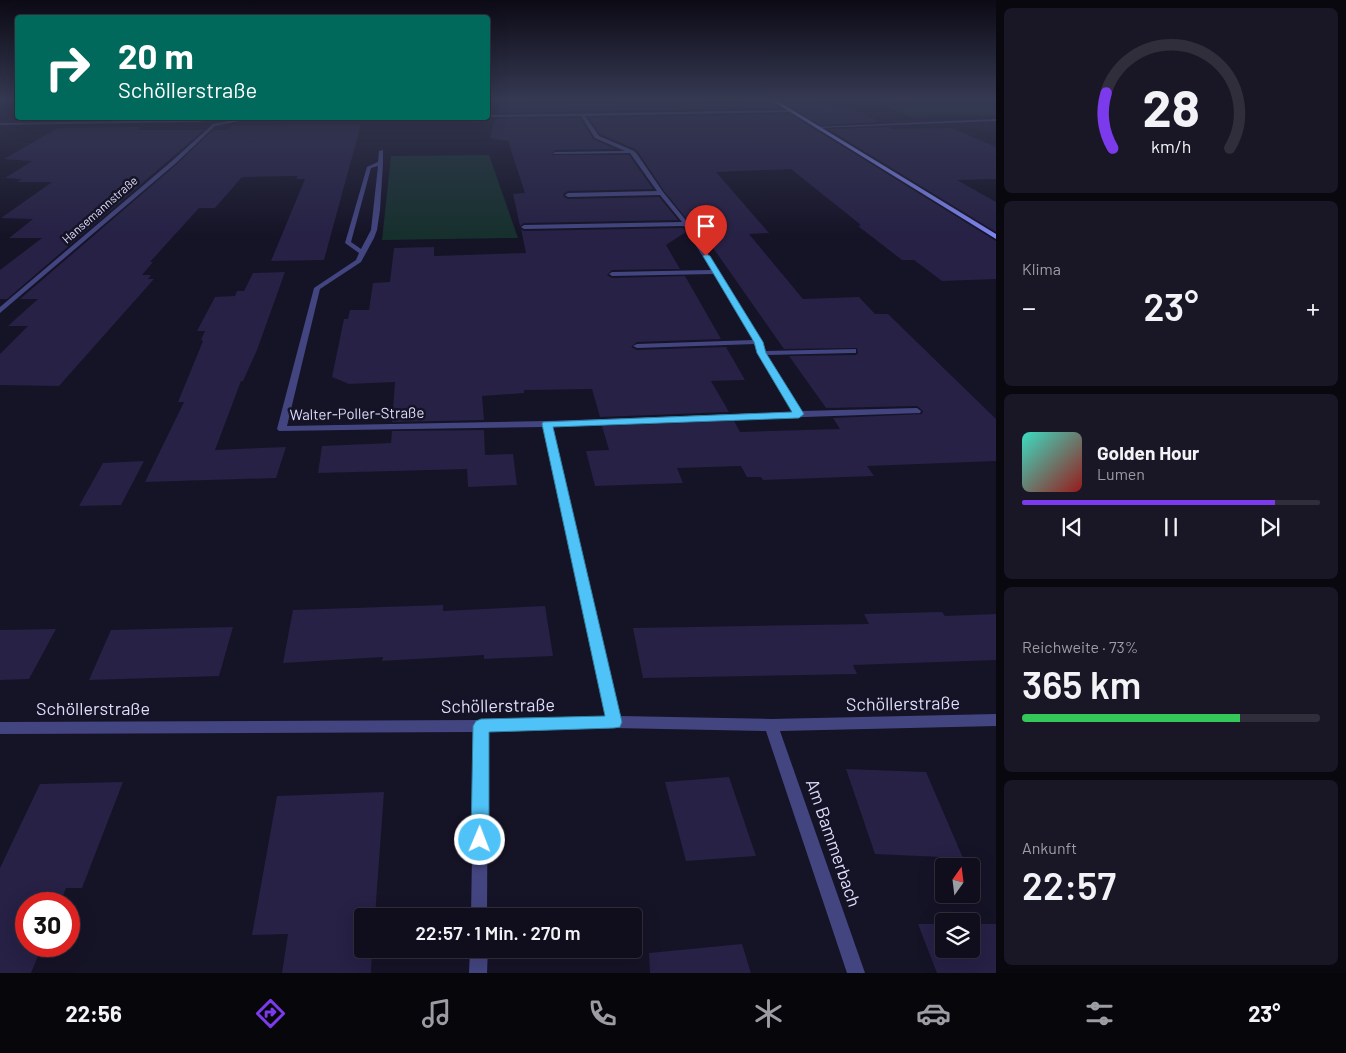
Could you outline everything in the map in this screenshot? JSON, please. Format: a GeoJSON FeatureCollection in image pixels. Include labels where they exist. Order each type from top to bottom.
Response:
{"type":"FeatureCollection","features":[{"type":"Feature","properties":{"kind":"street","name":"Hansemannstraße"},"geometry":{"type":"LineString","coordinates":[[0,312],[192,145]]}},
{"type":"Feature","properties":{"kind":"street"},"geometry":{"type":"LineString","coordinates":[[617,145],[632,152],[686,224],[759,342],[762,353],[799,414]]}},
{"type":"Feature","properties":{"kind":"street"},"geometry":{"type":"LineString","coordinates":[[847,145],[996,237]]}},
{"type":"Feature","properties":{"kind":"street","name":"Walter-Poller-Straße"},"geometry":{"type":"LineString","coordinates":[[381,151],[374,230],[370,243],[361,252],[359,261],[317,288],[282,429],[547,424],[916,411]]}},
{"type":"Feature","properties":{"kind":"street"},"geometry":{"type":"LineString","coordinates":[[555,153],[632,152]]}},
{"type":"Feature","properties":{"kind":"street"},"geometry":{"type":"LineString","coordinates":[[361,252],[348,244],[369,167],[381,163]]}},
{"type":"Feature","properties":{"kind":"street"},"geometry":{"type":"LineString","coordinates":[[568,195],[661,193]]}},
{"type":"Feature","properties":{"kind":"street"},"geometry":{"type":"LineString","coordinates":[[524,227],[686,224]]}},
{"type":"Feature","properties":{"kind":"street"},"geometry":{"type":"LineString","coordinates":[[612,274],[716,272]]}},
{"type":"Feature","properties":{"kind":"street"},"geometry":{"type":"LineString","coordinates":[[0,299],[14,299]]}},
{"type":"Feature","properties":{"kind":"street"},"geometry":{"type":"LineString","coordinates":[[637,346],[759,342]]}},
{"type":"Feature","properties":{"kind":"street"},"geometry":{"type":"LineString","coordinates":[[762,353],[853,351]]}},
{"type":"Feature","properties":{"kind":"street"},"geometry":{"type":"LineString","coordinates":[[547,424],[614,722]]}},
{"type":"Feature","properties":{"kind":"street","name":"Schöllerstraße"},"geometry":{"type":"LineString","coordinates":[[0,728],[481,726],[614,722],[771,725],[996,720]]}},
{"type":"Feature","properties":{"kind":"street","name":"Am Bammerbach"},"geometry":{"type":"LineString","coordinates":[[771,725],[856,973]]}},
{"type":"Feature","properties":{"kind":"street"},"geometry":{"type":"LineString","coordinates":[[479,908],[481,726]]}},
{"type":"Feature","properties":{"kind":"street"},"geometry":{"type":"LineString","coordinates":[[478,973],[479,958]]}},
{"type":"Feature","properties":{"kind":"green space"},"geometry":{"type":"Polygon","coordinates":[[[489,155],[518,238],[382,240],[391,156],[489,155]]]}},
{"type":"Feature","properties":{"kind":"building"},"geometry":{"type":"Polygon","coordinates":[[[28,145],[186,145],[7,299],[0,299],[0,270],[42,238],[9,238],[33,219],[1,218],[52,182],[17,182],[22,179],[5,178],[32,161],[4,159],[28,145]]]}},
{"type":"Feature","properties":{"kind":"building"},"geometry":{"type":"Polygon","coordinates":[[[197,145],[355,145],[324,260],[271,261],[305,179],[296,179],[298,176],[242,177],[215,208],[199,208],[150,262],[153,262],[142,275],[151,275],[148,279],[154,279],[59,386],[0,385],[0,354],[28,326],[8,326],[38,299],[20,299],[197,145]]]}},
{"type":"Feature","properties":{"kind":"building"},"geometry":{"type":"Polygon","coordinates":[[[509,145],[608,145],[616,149],[555,150],[552,155],[629,155],[653,189],[568,191],[563,194],[564,197],[568,199],[659,197],[678,220],[524,223],[520,226],[513,194],[525,193],[509,145]]]}},
{"type":"Feature","properties":{"kind":"building"},"geometry":{"type":"Polygon","coordinates":[[[627,145],[841,145],[996,241],[996,279],[942,281],[914,260],[902,260],[858,226],[861,225],[791,169],[716,172],[769,233],[749,234],[803,299],[859,297],[875,314],[888,314],[996,419],[996,461],[867,466],[874,476],[763,480],[761,477],[747,477],[741,466],[677,468],[683,483],[595,486],[586,451],[609,450],[602,426],[734,421],[740,432],[840,429],[833,418],[922,414],[923,411],[917,406],[826,408],[789,356],[856,355],[858,353],[857,348],[784,349],[697,225],[693,227],[664,191],[635,149],[627,145]]]}},
{"type":"Feature","properties":{"kind":"building"},"geometry":{"type":"Polygon","coordinates":[[[855,145],[992,145],[996,147],[996,179],[957,180],[996,202],[996,232],[855,145]]]}},
{"type":"Feature","properties":{"kind":"building"},"geometry":{"type":"Polygon","coordinates":[[[683,228],[686,232],[666,245],[680,269],[612,270],[607,275],[612,278],[685,276],[721,339],[637,342],[631,347],[637,350],[726,347],[745,380],[711,381],[729,412],[600,417],[592,389],[524,390],[524,393],[482,396],[484,420],[392,422],[395,382],[349,384],[332,377],[344,319],[348,319],[350,310],[369,310],[373,283],[390,282],[394,248],[434,247],[434,256],[526,253],[521,229],[524,231],[683,228]]]}},
{"type":"Feature","properties":{"kind":"building"},"geometry":{"type":"Polygon","coordinates":[[[285,272],[257,350],[243,381],[241,381],[215,450],[286,447],[276,478],[145,482],[184,402],[178,402],[203,341],[201,340],[205,331],[197,331],[215,297],[235,296],[237,291],[244,291],[253,273],[285,272]]]}},
{"type":"Feature","properties":{"kind":"building"},"geometry":{"type":"Polygon","coordinates":[[[484,430],[485,455],[513,454],[517,485],[468,487],[467,469],[318,473],[322,446],[391,443],[392,431],[484,430]]]}},
{"type":"Feature","properties":{"kind":"building"},"geometry":{"type":"Polygon","coordinates":[[[144,461],[121,505],[79,506],[103,463],[144,461]]]}},
{"type":"Feature","properties":{"kind":"building"},"geometry":{"type":"Polygon","coordinates":[[[443,605],[443,611],[545,606],[553,656],[484,659],[484,655],[382,661],[383,657],[283,663],[293,610],[443,605]]]}},
{"type":"Feature","properties":{"kind":"building"},"geometry":{"type":"Polygon","coordinates":[[[942,612],[945,616],[996,614],[996,660],[853,665],[857,674],[643,678],[633,628],[869,624],[864,614],[942,612]]]}},
{"type":"Feature","properties":{"kind":"building"},"geometry":{"type":"Polygon","coordinates":[[[233,627],[219,676],[89,680],[111,630],[233,627]]]}},
{"type":"Feature","properties":{"kind":"building"},"geometry":{"type":"Polygon","coordinates":[[[56,629],[29,679],[0,680],[0,630],[56,629]]]}},
{"type":"Feature","properties":{"kind":"building"},"geometry":{"type":"Polygon","coordinates":[[[846,769],[926,772],[963,858],[875,854],[846,769]]]}},
{"type":"Feature","properties":{"kind":"building"},"geometry":{"type":"Polygon","coordinates":[[[729,777],[756,856],[686,861],[665,782],[729,777]]]}},
{"type":"Feature","properties":{"kind":"building"},"geometry":{"type":"Polygon","coordinates":[[[123,782],[82,888],[66,888],[64,892],[15,892],[15,957],[38,957],[31,973],[0,973],[0,868],[40,784],[123,782]]]}},
{"type":"Feature","properties":{"kind":"building"},"geometry":{"type":"Polygon","coordinates":[[[384,792],[376,908],[354,908],[354,958],[372,958],[371,973],[282,973],[288,934],[252,935],[277,796],[384,792]]]}},
{"type":"Feature","properties":{"kind":"building"},"geometry":{"type":"Polygon","coordinates":[[[918,924],[935,924],[935,958],[980,958],[980,924],[996,924],[996,973],[937,973],[918,924]]]}},
{"type":"Feature","properties":{"kind":"building"},"geometry":{"type":"Polygon","coordinates":[[[742,944],[751,973],[650,973],[649,953],[742,944]]]}},
{"type":"Feature","properties":{"kind":"route"},"geometry":{"type":"LineString","coordinates":[[480,840],[481,726],[614,722],[547,424],[799,414],[762,353],[759,342],[706,256]]}}]}
